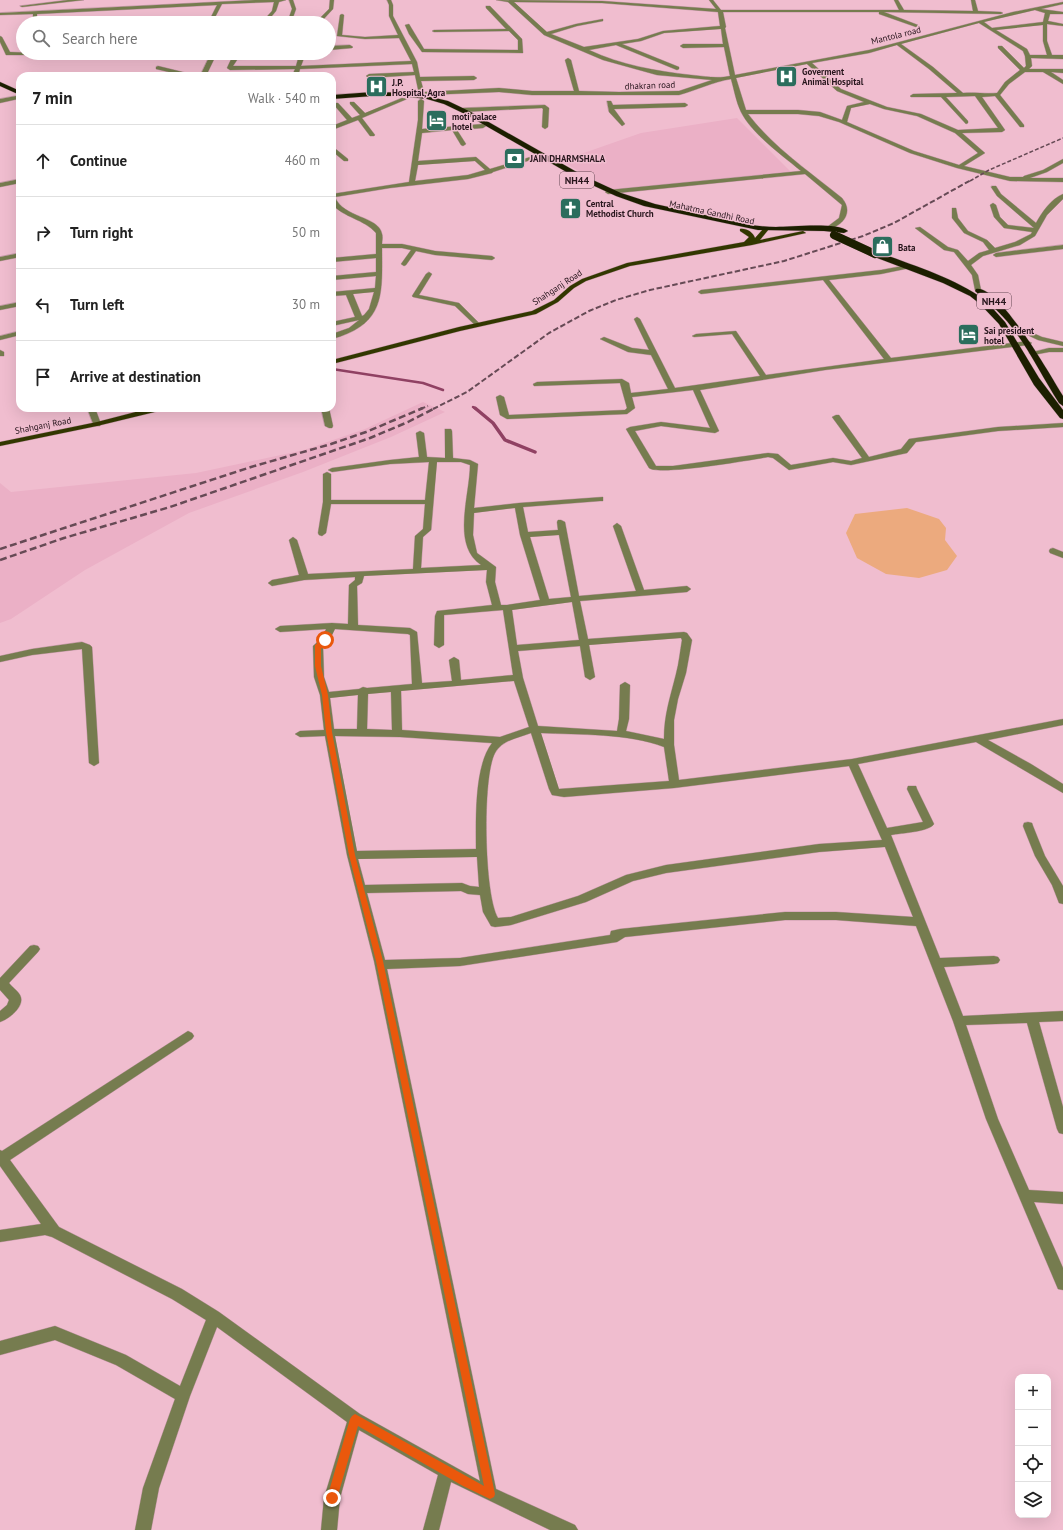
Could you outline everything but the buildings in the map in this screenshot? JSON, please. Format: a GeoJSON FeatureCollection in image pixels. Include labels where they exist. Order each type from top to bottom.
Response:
{"type":"FeatureCollection","features":[{"type":"Feature","properties":{"kind":"highway"},"geometry":{"type":"LineString","coordinates":[[0,84],[16,95]]}},
{"type":"Feature","properties":{"kind":"highway"},"geometry":{"type":"LineString","coordinates":[[0,91],[16,96]]}},
{"type":"Feature","properties":{"kind":"highway","name":"Mahatma Gandhi Road"},"geometry":{"type":"LineString","coordinates":[[336,97],[377,94],[422,97],[448,103],[608,192],[640,202],[765,231],[830,227],[844,230],[879,252],[908,267],[972,294],[984,303],[1001,321],[1016,344],[1042,392],[1063,416]]}},
{"type":"Feature","properties":{"kind":"highway","name":"Mahatma Gandhi Road"},"geometry":{"type":"LineString","coordinates":[[336,102],[366,98],[404,99],[422,97],[464,115],[591,188],[612,198],[742,230],[823,233],[834,235],[958,280],[992,299],[1006,313],[1028,343],[1045,376],[1063,403]]}},
{"type":"Feature","properties":{"kind":"main road"},"geometry":{"type":"LineString","coordinates":[[742,230],[750,234],[752,237],[746,244]]}},
{"type":"Feature","properties":{"kind":"main road","name":"Shahganj Road"},"geometry":{"type":"LineString","coordinates":[[746,244],[757,239],[765,231]]}},
{"type":"Feature","properties":{"kind":"main road","name":"Shahganj Road"},"geometry":{"type":"LineString","coordinates":[[336,360],[478,325],[534,313],[556,301],[572,286],[606,271],[628,264],[803,233]]}},
{"type":"Feature","properties":{"kind":"main road","name":"Shahganj Road"},"geometry":{"type":"LineString","coordinates":[[0,444],[97,424],[144,412]]}},
{"type":"Feature","properties":{"kind":"street"},"geometry":{"type":"LineString","coordinates":[[9,14],[18,7],[82,0]]}},
{"type":"Feature","properties":{"kind":"street"},"geometry":{"type":"LineString","coordinates":[[0,14],[112,6],[284,0]]}},
{"type":"Feature","properties":{"kind":"street"},"geometry":{"type":"LineString","coordinates":[[291,0],[294,9],[292,16]]}},
{"type":"Feature","properties":{"kind":"street"},"geometry":{"type":"LineString","coordinates":[[324,16],[331,9],[332,0]]}},
{"type":"Feature","properties":{"kind":"street"},"geometry":{"type":"LineString","coordinates":[[389,0],[391,5],[391,16],[414,62],[422,97],[420,132],[412,183]]}},
{"type":"Feature","properties":{"kind":"street"},"geometry":{"type":"LineString","coordinates":[[498,0],[624,2],[648,7],[720,11],[737,8],[814,11],[1013,13]]}},
{"type":"Feature","properties":{"kind":"street"},"geometry":{"type":"LineString","coordinates":[[711,0],[720,11],[732,77],[744,112],[755,127],[778,149],[840,199],[845,205],[845,214],[842,220],[830,227]]}},
{"type":"Feature","properties":{"kind":"street"},"geometry":{"type":"LineString","coordinates":[[896,0],[902,11]]}},
{"type":"Feature","properties":{"kind":"street"},"geometry":{"type":"LineString","coordinates":[[973,0],[976,12]]}},
{"type":"Feature","properties":{"kind":"street"},"geometry":{"type":"LineString","coordinates":[[269,16],[274,11],[277,1]]}},
{"type":"Feature","properties":{"kind":"street"},"geometry":{"type":"LineString","coordinates":[[510,1],[546,34],[605,59],[648,72],[716,80]]}},
{"type":"Feature","properties":{"kind":"street"},"geometry":{"type":"LineString","coordinates":[[214,16],[221,2]]}},
{"type":"Feature","properties":{"kind":"street","name":"Mantola road"},"geometry":{"type":"LineString","coordinates":[[716,80],[808,63],[897,43],[1013,13],[1063,3]]}},
{"type":"Feature","properties":{"kind":"street"},"geometry":{"type":"LineString","coordinates":[[408,51],[520,52],[521,42],[488,7]]}},
{"type":"Feature","properties":{"kind":"street"},"geometry":{"type":"LineString","coordinates":[[1033,9],[1063,13]]}},
{"type":"Feature","properties":{"kind":"street"},"geometry":{"type":"LineString","coordinates":[[791,16],[814,15],[814,11]]}},
{"type":"Feature","properties":{"kind":"street"},"geometry":{"type":"LineString","coordinates":[[925,11],[938,19]]}},
{"type":"Feature","properties":{"kind":"street"},"geometry":{"type":"LineString","coordinates":[[877,12],[916,26]]}},
{"type":"Feature","properties":{"kind":"street"},"geometry":{"type":"LineString","coordinates":[[1048,12],[1045,23],[1045,41],[1050,56]]}},
{"type":"Feature","properties":{"kind":"street"},"geometry":{"type":"LineString","coordinates":[[342,15],[340,36],[365,38],[400,36]]}},
{"type":"Feature","properties":{"kind":"street"},"geometry":{"type":"LineString","coordinates":[[546,34],[576,25],[601,20]]}},
{"type":"Feature","properties":{"kind":"street"},"geometry":{"type":"LineString","coordinates":[[979,96],[997,95],[1007,83],[1029,66],[1028,56],[1025,50],[980,22]]}},
{"type":"Feature","properties":{"kind":"street"},"geometry":{"type":"LineString","coordinates":[[993,29],[1045,23],[1063,24]]}},
{"type":"Feature","properties":{"kind":"street"},"geometry":{"type":"LineString","coordinates":[[407,25],[422,50]]}},
{"type":"Feature","properties":{"kind":"street"},"geometry":{"type":"LineString","coordinates":[[584,49],[634,41],[671,30],[724,27]]}},
{"type":"Feature","properties":{"kind":"street"},"geometry":{"type":"LineString","coordinates":[[434,31],[510,30]]}},
{"type":"Feature","properties":{"kind":"street"},"geometry":{"type":"LineString","coordinates":[[0,37],[8,54],[16,54]]}},
{"type":"Feature","properties":{"kind":"street"},"geometry":{"type":"LineString","coordinates":[[615,43],[677,68]]}},
{"type":"Feature","properties":{"kind":"street"},"geometry":{"type":"LineString","coordinates":[[897,43],[931,68],[960,93]]}},
{"type":"Feature","properties":{"kind":"street"},"geometry":{"type":"LineString","coordinates":[[683,46],[725,45]]}},
{"type":"Feature","properties":{"kind":"street"},"geometry":{"type":"LineString","coordinates":[[1000,47],[1024,70],[1063,71]]}},
{"type":"Feature","properties":{"kind":"street"},"geometry":{"type":"LineString","coordinates":[[336,48],[350,48]]}},
{"type":"Feature","properties":{"kind":"street"},"geometry":{"type":"LineString","coordinates":[[1028,56],[1063,56]]}},
{"type":"Feature","properties":{"kind":"street"},"geometry":{"type":"LineString","coordinates":[[205,72],[211,60]]}},
{"type":"Feature","properties":{"kind":"street"},"geometry":{"type":"LineString","coordinates":[[234,60],[230,68],[298,68],[326,70],[350,64],[414,62]]}},
{"type":"Feature","properties":{"kind":"street"},"geometry":{"type":"LineString","coordinates":[[296,72],[300,60]]}},
{"type":"Feature","properties":{"kind":"street"},"geometry":{"type":"LineString","coordinates":[[568,60],[577,92]]}},
{"type":"Feature","properties":{"kind":"street"},"geometry":{"type":"LineString","coordinates":[[808,63],[839,90],[870,102],[919,115],[956,132],[982,153],[959,167]]}},
{"type":"Feature","properties":{"kind":"street"},"geometry":{"type":"LineString","coordinates":[[1056,70],[1053,65],[1063,65]]}},
{"type":"Feature","properties":{"kind":"street"},"geometry":{"type":"LineString","coordinates":[[158,68],[176,72]]}},
{"type":"Feature","properties":{"kind":"street"},"geometry":{"type":"LineString","coordinates":[[1044,71],[1063,82]]}},
{"type":"Feature","properties":{"kind":"street"},"geometry":{"type":"LineString","coordinates":[[369,76],[474,78]]}},
{"type":"Feature","properties":{"kind":"street","name":"dhakran road"},"geometry":{"type":"LineString","coordinates":[[422,97],[499,90],[532,93],[679,93],[692,90],[716,80]]}},
{"type":"Feature","properties":{"kind":"street"},"geometry":{"type":"LineString","coordinates":[[913,96],[976,93],[1002,130],[956,132]]}},
{"type":"Feature","properties":{"kind":"street"},"geometry":{"type":"LineString","coordinates":[[608,94],[612,112],[622,124]]}},
{"type":"Feature","properties":{"kind":"street"},"geometry":{"type":"LineString","coordinates":[[941,94],[966,122]]}},
{"type":"Feature","properties":{"kind":"street"},"geometry":{"type":"LineString","coordinates":[[997,95],[1022,126]]}},
{"type":"Feature","properties":{"kind":"street"},"geometry":{"type":"LineString","coordinates":[[0,101],[16,98]]}},
{"type":"Feature","properties":{"kind":"street"},"geometry":{"type":"LineString","coordinates":[[336,127],[404,99]]}},
{"type":"Feature","properties":{"kind":"street"},"geometry":{"type":"LineString","coordinates":[[844,122],[849,107],[870,102]]}},
{"type":"Feature","properties":{"kind":"street"},"geometry":{"type":"LineString","coordinates":[[352,103],[372,135]]}},
{"type":"Feature","properties":{"kind":"street"},"geometry":{"type":"LineString","coordinates":[[336,104],[351,121]]}},
{"type":"Feature","properties":{"kind":"street"},"geometry":{"type":"LineString","coordinates":[[610,107],[685,105]]}},
{"type":"Feature","properties":{"kind":"street"},"geometry":{"type":"LineString","coordinates":[[463,110],[544,106],[546,108],[545,128]]}},
{"type":"Feature","properties":{"kind":"street"},"geometry":{"type":"LineString","coordinates":[[744,112],[802,112],[820,114],[844,122],[912,152],[959,167],[1010,179],[1063,180]]}},
{"type":"Feature","properties":{"kind":"street"},"geometry":{"type":"LineString","coordinates":[[420,132],[483,126]]}},
{"type":"Feature","properties":{"kind":"street"},"geometry":{"type":"LineString","coordinates":[[454,129],[463,144]]}},
{"type":"Feature","properties":{"kind":"street"},"geometry":{"type":"LineString","coordinates":[[336,151],[346,160]]}},
{"type":"Feature","properties":{"kind":"street"},"geometry":{"type":"LineString","coordinates":[[376,193],[468,177],[490,172],[537,157]]}},
{"type":"Feature","properties":{"kind":"street"},"geometry":{"type":"LineString","coordinates":[[416,163],[476,159],[490,172]]}},
{"type":"Feature","properties":{"kind":"street"},"geometry":{"type":"LineString","coordinates":[[1020,180],[1045,171],[1063,161]]}},
{"type":"Feature","properties":{"kind":"street"},"geometry":{"type":"LineString","coordinates":[[608,192],[805,172]]}},
{"type":"Feature","properties":{"kind":"street"},"geometry":{"type":"LineString","coordinates":[[336,194],[412,183],[433,183],[480,179]]}},
{"type":"Feature","properties":{"kind":"street"},"geometry":{"type":"LineString","coordinates":[[0,185],[16,182]]}},
{"type":"Feature","properties":{"kind":"street"},"geometry":{"type":"LineString","coordinates":[[994,187],[999,195],[1036,228]]}},
{"type":"Feature","properties":{"kind":"street"},"geometry":{"type":"LineString","coordinates":[[968,265],[978,256],[1011,246],[1032,236],[1045,213],[1063,196]]}},
{"type":"Feature","properties":{"kind":"street"},"geometry":{"type":"LineString","coordinates":[[993,205],[997,217],[1006,227],[1036,228]]}},
{"type":"Feature","properties":{"kind":"street"},"geometry":{"type":"LineString","coordinates":[[336,208],[376,228],[379,233],[379,290],[374,308],[368,316],[346,332],[336,336]]}},
{"type":"Feature","properties":{"kind":"street"},"geometry":{"type":"LineString","coordinates":[[954,210],[955,218],[966,232],[985,241],[994,251]]}},
{"type":"Feature","properties":{"kind":"street"},"geometry":{"type":"LineString","coordinates":[[918,228],[945,248],[954,250],[975,275],[978,290]]}},
{"type":"Feature","properties":{"kind":"street"},"geometry":{"type":"LineString","coordinates":[[379,246],[399,245],[439,253],[492,258]]}},
{"type":"Feature","properties":{"kind":"street"},"geometry":{"type":"LineString","coordinates":[[978,256],[1063,247]]}},
{"type":"Feature","properties":{"kind":"street"},"geometry":{"type":"LineString","coordinates":[[404,264],[415,248]]}},
{"type":"Feature","properties":{"kind":"street"},"geometry":{"type":"LineString","coordinates":[[0,260],[16,256]]}},
{"type":"Feature","properties":{"kind":"street"},"geometry":{"type":"LineString","coordinates":[[336,260],[379,256]]}},
{"type":"Feature","properties":{"kind":"street"},"geometry":{"type":"LineString","coordinates":[[701,292],[881,272],[908,267]]}},
{"type":"Feature","properties":{"kind":"street"},"geometry":{"type":"LineString","coordinates":[[336,278],[379,274]]}},
{"type":"Feature","properties":{"kind":"street"},"geometry":{"type":"LineString","coordinates":[[430,274],[415,296],[457,304],[478,325]]}},
{"type":"Feature","properties":{"kind":"street"},"geometry":{"type":"LineString","coordinates":[[824,278],[890,361]]}},
{"type":"Feature","properties":{"kind":"street"},"geometry":{"type":"LineString","coordinates":[[336,294],[379,290]]}},
{"type":"Feature","properties":{"kind":"street"},"geometry":{"type":"LineString","coordinates":[[349,293],[359,318]]}},
{"type":"Feature","properties":{"kind":"street"},"geometry":{"type":"LineString","coordinates":[[0,308],[16,305]]}},
{"type":"Feature","properties":{"kind":"street"},"geometry":{"type":"LineString","coordinates":[[336,323],[368,316]]}},
{"type":"Feature","properties":{"kind":"street"},"geometry":{"type":"LineString","coordinates":[[636,319],[672,390]]}},
{"type":"Feature","properties":{"kind":"street"},"geometry":{"type":"LineString","coordinates":[[1017,328],[1040,339],[1063,344]]}},
{"type":"Feature","properties":{"kind":"street"},"geometry":{"type":"LineString","coordinates":[[696,336],[734,332],[764,377]]}},
{"type":"Feature","properties":{"kind":"street"},"geometry":{"type":"LineString","coordinates":[[0,338],[16,334]]}},
{"type":"Feature","properties":{"kind":"street"},"geometry":{"type":"LineString","coordinates":[[604,339],[631,350],[654,353]]}},
{"type":"Feature","properties":{"kind":"street"},"geometry":{"type":"LineString","coordinates":[[629,395],[696,388],[764,377],[1028,343]]}},
{"type":"Feature","properties":{"kind":"street"},"geometry":{"type":"LineString","coordinates":[[1033,353],[1049,350],[1063,350]]}},
{"type":"Feature","properties":{"kind":"street"},"geometry":{"type":"LineString","coordinates":[[500,397],[504,415],[511,417],[627,412],[631,408],[625,383],[618,381],[537,384]]}},
{"type":"Feature","properties":{"kind":"street"},"geometry":{"type":"LineString","coordinates":[[696,388],[715,431],[661,424],[630,429],[653,468],[672,468],[768,455],[775,456],[789,468],[833,460],[851,463],[904,451],[914,440],[998,429],[1063,425]]}},
{"type":"Feature","properties":{"kind":"street"},"geometry":{"type":"LineString","coordinates":[[92,412],[97,424]]}},
{"type":"Feature","properties":{"kind":"street"},"geometry":{"type":"LineString","coordinates":[[326,412],[329,426]]}},
{"type":"Feature","properties":{"kind":"street"},"geometry":{"type":"LineString","coordinates":[[836,417],[867,459]]}},
{"type":"Feature","properties":{"kind":"street"},"geometry":{"type":"LineString","coordinates":[[448,431],[449,460]]}},
{"type":"Feature","properties":{"kind":"street"},"geometry":{"type":"LineString","coordinates":[[420,433],[423,459]]}},
{"type":"Feature","properties":{"kind":"street"},"geometry":{"type":"LineString","coordinates":[[417,571],[419,536],[428,530],[433,459]]}},
{"type":"Feature","properties":{"kind":"street"},"geometry":{"type":"LineString","coordinates":[[322,533],[330,472],[402,460],[468,460],[474,464],[470,511],[470,547],[476,557],[492,567]]}},
{"type":"Feature","properties":{"kind":"street"},"geometry":{"type":"LineString","coordinates":[[470,511],[519,505],[600,499]]}},
{"type":"Feature","properties":{"kind":"street"},"geometry":{"type":"LineString","coordinates":[[327,502],[430,502]]}},
{"type":"Feature","properties":{"kind":"street"},"geometry":{"type":"LineString","coordinates":[[519,505],[524,535],[545,602]]}},
{"type":"Feature","properties":{"kind":"street"},"geometry":{"type":"LineString","coordinates":[[561,522],[590,677]]}},
{"type":"Feature","properties":{"kind":"street"},"geometry":{"type":"LineString","coordinates":[[617,526],[641,593]]}},
{"type":"Feature","properties":{"kind":"street"},"geometry":{"type":"LineString","coordinates":[[524,535],[563,532]]}},
{"type":"Feature","properties":{"kind":"street"},"geometry":{"type":"LineString","coordinates":[[294,540],[304,577]]}},
{"type":"Feature","properties":{"kind":"street"},"geometry":{"type":"LineString","coordinates":[[1053,551],[1063,555]]}},
{"type":"Feature","properties":{"kind":"street"},"geometry":{"type":"LineString","coordinates":[[272,583],[304,577],[492,567]]}},
{"type":"Feature","properties":{"kind":"street"},"geometry":{"type":"LineString","coordinates":[[492,567],[490,573],[494,597],[502,608],[514,648],[518,678],[533,729],[556,792],[564,793],[674,784],[852,762],[1063,722]]}},
{"type":"Feature","properties":{"kind":"street"},"geometry":{"type":"LineString","coordinates":[[353,628],[353,585],[359,581],[360,574]]}},
{"type":"Feature","properties":{"kind":"street"},"geometry":{"type":"LineString","coordinates":[[439,645],[440,613],[687,589]]}},
{"type":"Feature","properties":{"kind":"street"},"geometry":{"type":"LineString","coordinates":[[332,626],[326,639],[318,645],[318,666],[325,695],[329,732],[352,855],[380,965],[490,1494]]}},
{"type":"Feature","properties":{"kind":"street"},"geometry":{"type":"LineString","coordinates":[[280,630],[332,626],[407,630],[412,632],[417,686]]}},
{"type":"Feature","properties":{"kind":"street"},"geometry":{"type":"LineString","coordinates":[[514,648],[679,634],[686,636],[687,640],[681,673],[669,720],[669,745],[674,784]]}},
{"type":"Feature","properties":{"kind":"street"},"geometry":{"type":"LineString","coordinates":[[0,659],[32,652],[82,645],[87,647],[94,763]]}},
{"type":"Feature","properties":{"kind":"street"},"geometry":{"type":"LineString","coordinates":[[454,660],[457,683]]}},
{"type":"Feature","properties":{"kind":"street"},"geometry":{"type":"LineString","coordinates":[[325,695],[363,690],[518,678]]}},
{"type":"Feature","properties":{"kind":"street"},"geometry":{"type":"LineString","coordinates":[[621,734],[624,719],[625,685]]}},
{"type":"Feature","properties":{"kind":"street"},"geometry":{"type":"LineString","coordinates":[[396,688],[397,733]]}},
{"type":"Feature","properties":{"kind":"street"},"geometry":{"type":"LineString","coordinates":[[362,732],[363,690]]}},
{"type":"Feature","properties":{"kind":"street"},"geometry":{"type":"LineString","coordinates":[[300,734],[329,732],[397,733],[500,740],[533,729],[621,734],[656,740],[669,745]]}},
{"type":"Feature","properties":{"kind":"street"},"geometry":{"type":"LineString","coordinates":[[977,738],[1027,766],[1063,789]]}},
{"type":"Feature","properties":{"kind":"street"},"geometry":{"type":"LineString","coordinates":[[500,740],[492,748],[489,755],[485,776],[482,853],[483,891],[486,907],[492,920],[498,923],[510,921],[582,899],[630,878],[666,869],[819,848],[889,843]]}},
{"type":"Feature","properties":{"kind":"street"},"geometry":{"type":"LineString","coordinates":[[852,762],[885,832],[959,1021],[992,1118],[1063,1284]]}},
{"type":"Feature","properties":{"kind":"street"},"geometry":{"type":"LineString","coordinates":[[885,832],[925,826],[929,824],[912,789]]}},
{"type":"Feature","properties":{"kind":"street"},"geometry":{"type":"LineString","coordinates":[[1028,826],[1040,856],[1057,885],[1063,900]]}},
{"type":"Feature","properties":{"kind":"street"},"geometry":{"type":"LineString","coordinates":[[352,855],[482,853]]}},
{"type":"Feature","properties":{"kind":"street"},"geometry":{"type":"LineString","coordinates":[[361,889],[462,888],[483,891]]}},
{"type":"Feature","properties":{"kind":"street"},"geometry":{"type":"LineString","coordinates":[[380,965],[460,962],[617,938],[615,934],[620,936],[620,932],[769,916],[836,916],[921,922]]}},
{"type":"Feature","properties":{"kind":"street"},"geometry":{"type":"LineString","coordinates":[[0,1018],[13,1006],[16,1001],[16,997],[3,986],[3,982],[34,949]]}},
{"type":"Feature","properties":{"kind":"street"},"geometry":{"type":"LineString","coordinates":[[937,963],[994,960]]}},
{"type":"Feature","properties":{"kind":"street"},"geometry":{"type":"LineString","coordinates":[[959,1021],[1063,1016]]}},
{"type":"Feature","properties":{"kind":"street"},"geometry":{"type":"LineString","coordinates":[[1032,1018],[1063,1129]]}},
{"type":"Feature","properties":{"kind":"street"},"geometry":{"type":"LineString","coordinates":[[54,1231],[1,1157],[188,1036]]}},
{"type":"Feature","properties":{"kind":"street"},"geometry":{"type":"LineString","coordinates":[[1026,1196],[1063,1198]]}},
{"type":"Feature","properties":{"kind":"street"},"geometry":{"type":"LineString","coordinates":[[0,1236],[45,1229],[54,1231],[177,1294],[214,1317],[355,1419],[490,1494],[570,1530]]}},
{"type":"Feature","properties":{"kind":"street"},"geometry":{"type":"LineString","coordinates":[[143,1530],[151,1488],[183,1396],[214,1317]]}},
{"type":"Feature","properties":{"kind":"street"},"geometry":{"type":"LineString","coordinates":[[0,1348],[55,1333],[121,1360],[183,1396]]}},
{"type":"Feature","properties":{"kind":"street"},"geometry":{"type":"LineString","coordinates":[[329,1530],[332,1498],[355,1419]]}},
{"type":"Feature","properties":{"kind":"street"},"geometry":{"type":"LineString","coordinates":[[431,1530],[447,1471]]}},
{"type":"Feature","properties":{"kind":"shaded area"},"geometry":{"type":"Polygon","coordinates":[[[737,118],[794,175],[612,190],[561,161],[641,133],[737,118]]]}},
{"type":"Feature","properties":{"kind":"shaded area"},"geometry":{"type":"Polygon","coordinates":[[[423,402],[445,412],[391,437],[303,472],[189,513],[85,570],[11,619],[0,623],[0,483],[11,492],[196,473],[304,450],[365,429],[423,402]]]}},
{"type":"Feature","properties":{"kind":"shaded area"},"geometry":{"type":"Polygon","coordinates":[[[907,508],[939,519],[946,528],[945,540],[957,556],[947,570],[919,578],[886,574],[857,558],[846,533],[855,514],[907,508]]]}},
{"type":"Feature","properties":{"kind":"waterway"},"geometry":{"type":"LineString","coordinates":[[336,370],[423,383],[443,390]]}},
{"type":"Feature","properties":{"kind":"waterway"},"geometry":{"type":"LineString","coordinates":[[475,408],[493,423],[505,440],[535,452]]}},
{"type":"Feature","properties":{"kind":"railway"},"geometry":{"type":"LineString","coordinates":[[970,181],[989,170],[1063,138]]}},
{"type":"Feature","properties":{"kind":"railway"},"geometry":{"type":"LineString","coordinates":[[435,408],[467,392],[549,333],[589,311],[616,300],[650,290],[784,261],[863,236],[894,223],[971,180]]}},
{"type":"Feature","properties":{"kind":"railway"},"geometry":{"type":"LineString","coordinates":[[420,409],[428,406]]}},
{"type":"Feature","properties":{"kind":"railway"},"geometry":{"type":"LineString","coordinates":[[0,549],[251,467],[331,444],[366,432],[423,408]]}},
{"type":"Feature","properties":{"kind":"railway"},"geometry":{"type":"LineString","coordinates":[[0,560],[64,538],[170,507],[370,438],[408,422],[435,408]]}},
{"type":"Feature","properties":{"kind":"place","name":"Goverment Animal Hospital"},"geometry":{"type":"Point","coordinates":[786,76]}},
{"type":"Feature","properties":{"kind":"place","name":"J.P. Hospital, Agra"},"geometry":{"type":"Point","coordinates":[376,87]}},
{"type":"Feature","properties":{"kind":"place","name":"moti palace hotel"},"geometry":{"type":"Point","coordinates":[436,121]}},
{"type":"Feature","properties":{"kind":"place","name":"JAIN DHARMSHALA"},"geometry":{"type":"Point","coordinates":[515,158]}},
{"type":"Feature","properties":{"kind":"place","name":"Central Methodist Church"},"geometry":{"type":"Point","coordinates":[571,208]}},
{"type":"Feature","properties":{"kind":"place","name":"Bata"},"geometry":{"type":"Point","coordinates":[883,247]}},
{"type":"Feature","properties":{"kind":"place","name":"Sai president hotel"},"geometry":{"type":"Point","coordinates":[968,335]}},
{"type":"Feature","properties":{"kind":"route"},"geometry":{"type":"LineString","coordinates":[[325,640],[318,645],[319,676],[325,695],[329,732],[352,855],[380,961],[490,1494],[355,1419],[332,1498]]}}]}
